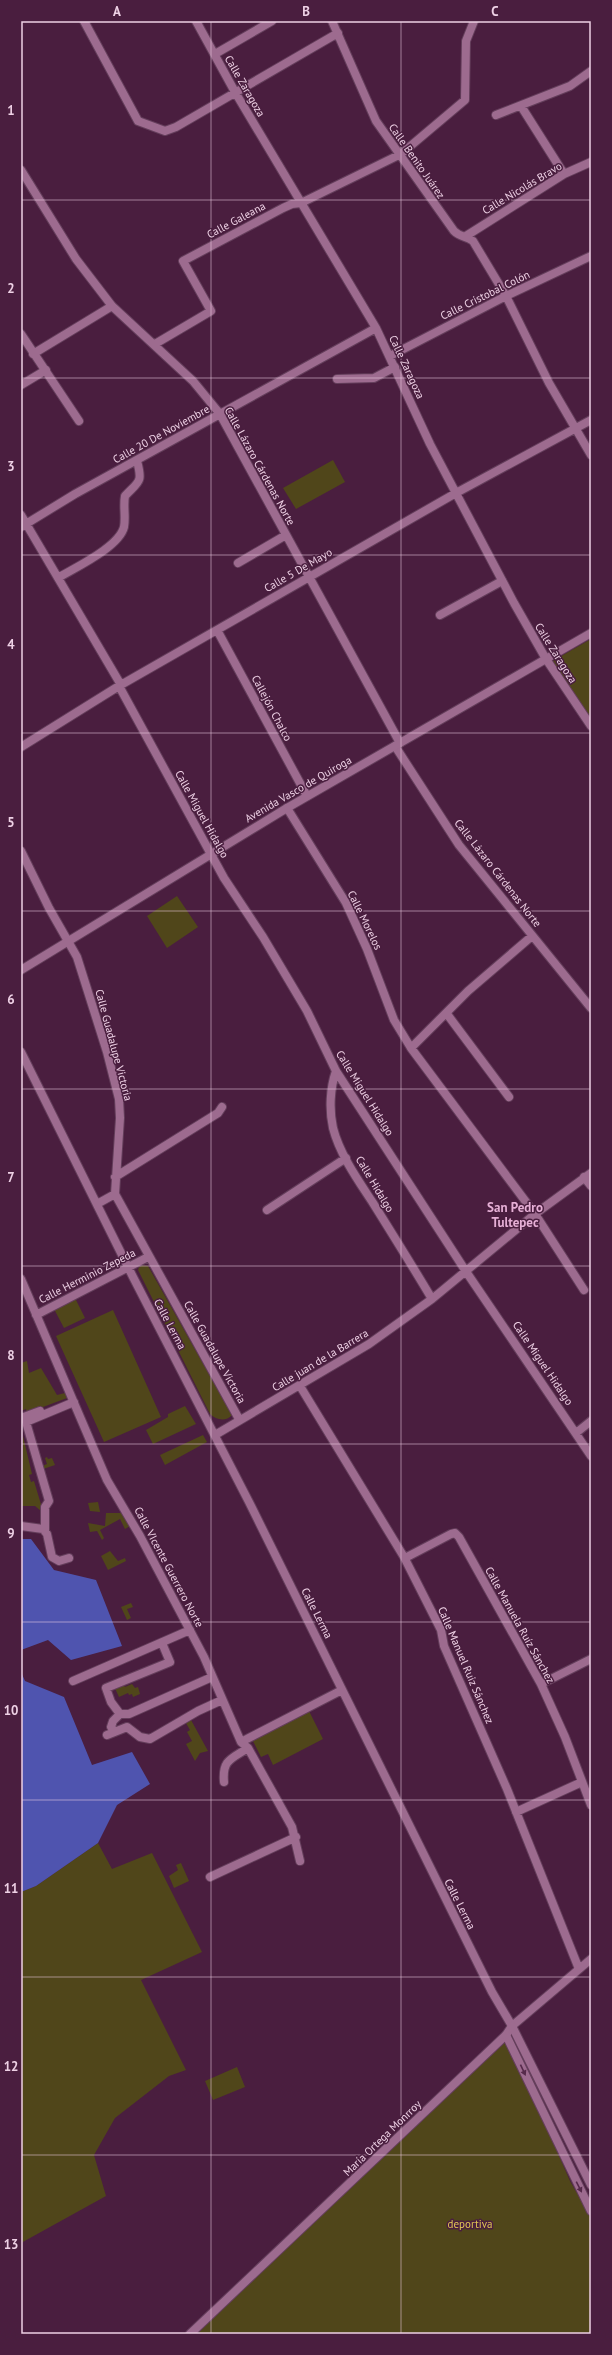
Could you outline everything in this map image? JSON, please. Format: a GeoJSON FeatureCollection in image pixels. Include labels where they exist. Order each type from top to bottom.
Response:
{"type":"FeatureCollection","features":[{"type":"Feature","properties":{"kind":"street"},"geometry":{"type":"LineString","coordinates":[[84,21],[138,121],[164,131],[170,130],[338,33]]}},
{"type":"Feature","properties":{"kind":"street","name":"Calle Zaragoza"},"geometry":{"type":"LineString","coordinates":[[196,21],[235,92],[376,328],[456,493],[502,581],[546,659],[591,726]]}},
{"type":"Feature","properties":{"kind":"street"},"geometry":{"type":"LineString","coordinates":[[214,54],[272,21]]}},
{"type":"Feature","properties":{"kind":"street","name":"Calle Benito Juárez"},"geometry":{"type":"LineString","coordinates":[[332,21],[371,112],[454,231],[459,236],[466,236],[473,241],[506,296],[550,385],[576,427],[591,455]]}},
{"type":"Feature","properties":{"kind":"street","name":"Calle Galeana"},"geometry":{"type":"LineString","coordinates":[[155,344],[211,311],[183,261],[283,208],[292,204],[301,203],[401,154],[464,100],[466,40],[474,21]]}},
{"type":"Feature","properties":{"kind":"street"},"geometry":{"type":"LineString","coordinates":[[496,115],[578,82],[591,71]]}},
{"type":"Feature","properties":{"kind":"street"},"geometry":{"type":"LineString","coordinates":[[521,106],[564,174]]}},
{"type":"Feature","properties":{"kind":"street","name":"Calle Nicolás Bravo"},"geometry":{"type":"LineString","coordinates":[[466,236],[564,174],[591,162]]}},
{"type":"Feature","properties":{"kind":"street","name":"Calle Lázaro Cárdenas Norte"},"geometry":{"type":"LineString","coordinates":[[21,170],[76,258],[112,306],[155,344],[193,381],[220,414],[310,577],[397,744],[459,845],[591,1008]]}},
{"type":"Feature","properties":{"kind":"street","name":"Calle Cristobal Colón"},"geometry":{"type":"LineString","coordinates":[[390,356],[506,296],[591,256]]}},
{"type":"Feature","properties":{"kind":"street"},"geometry":{"type":"LineString","coordinates":[[33,354],[112,306]]}},
{"type":"Feature","properties":{"kind":"street","name":"Calle 20 De Noviembre"},"geometry":{"type":"LineString","coordinates":[[24,525],[75,494],[376,328]]}},
{"type":"Feature","properties":{"kind":"street"},"geometry":{"type":"LineString","coordinates":[[21,334],[79,421]]}},
{"type":"Feature","properties":{"kind":"street"},"geometry":{"type":"LineString","coordinates":[[337,379],[374,378],[395,367]]}},
{"type":"Feature","properties":{"kind":"street"},"geometry":{"type":"LineString","coordinates":[[21,385],[46,370]]}},
{"type":"Feature","properties":{"kind":"street","name":"Calle 5 De Mayo"},"geometry":{"type":"LineString","coordinates":[[21,747],[120,685],[456,493],[591,420]]}},
{"type":"Feature","properties":{"kind":"street"},"geometry":{"type":"LineString","coordinates":[[58,578],[101,552],[120,537],[124,525],[125,496],[139,484],[140,479],[137,461]]}},
{"type":"Feature","properties":{"kind":"street","name":"Calle Miguel Hidalgo"},"geometry":{"type":"LineString","coordinates":[[21,515],[24,525],[58,578],[120,685],[211,853],[307,1011],[336,1071],[465,1270],[591,1456]]}},
{"type":"Feature","properties":{"kind":"street"},"geometry":{"type":"LineString","coordinates":[[238,563],[286,535]]}},
{"type":"Feature","properties":{"kind":"street"},"geometry":{"type":"LineString","coordinates":[[440,615],[502,581]]}},
{"type":"Feature","properties":{"kind":"street","name":"Callejón Chalco"},"geometry":{"type":"LineString","coordinates":[[217,630],[307,796]]}},
{"type":"Feature","properties":{"kind":"street","name":"Avenida Vasco de Quiroga"},"geometry":{"type":"LineString","coordinates":[[21,970],[211,853],[307,796],[591,633]]}},
{"type":"Feature","properties":{"kind":"street","name":"Calle Morelos"},"geometry":{"type":"LineString","coordinates":[[287,808],[346,903],[367,949],[394,1020],[411,1048],[535,1214],[584,1290]]}},
{"type":"Feature","properties":{"kind":"street","name":"Calle Guadalupe Victoria"},"geometry":{"type":"LineString","coordinates":[[21,851],[77,957],[86,982],[119,1099],[120,1118],[115,1194],[148,1257],[239,1419]]}},
{"type":"Feature","properties":{"kind":"street"},"geometry":{"type":"LineString","coordinates":[[411,1048],[447,1014],[450,1008],[468,991],[532,936]]}},
{"type":"Feature","properties":{"kind":"street"},"geometry":{"type":"LineString","coordinates":[[447,1014],[509,1097]]}},
{"type":"Feature","properties":{"kind":"street","name":"Calle Lerma"},"geometry":{"type":"LineString","coordinates":[[21,1052],[128,1266],[215,1435],[492,1992],[512,2026],[591,2185]]}},
{"type":"Feature","properties":{"kind":"street","name":"Calle Hidalgo"},"geometry":{"type":"LineString","coordinates":[[336,1071],[332,1084],[332,1117],[337,1138],[346,1158],[432,1299]]}},
{"type":"Feature","properties":{"kind":"street"},"geometry":{"type":"LineString","coordinates":[[115,1176],[218,1113],[222,1107]]}},
{"type":"Feature","properties":{"kind":"street"},"geometry":{"type":"LineString","coordinates":[[267,1210],[346,1158]]}},
{"type":"Feature","properties":{"kind":"street"},"geometry":{"type":"LineString","coordinates":[[588,1175],[591,1186]]}},
{"type":"Feature","properties":{"kind":"street","name":"Calle juan de la Barrera"},"geometry":{"type":"LineString","coordinates":[[215,1435],[239,1419],[300,1386],[370,1344],[432,1299],[465,1270],[535,1214],[588,1175]]}},
{"type":"Feature","properties":{"kind":"street"},"geometry":{"type":"LineString","coordinates":[[97,1204],[115,1194]]}},
{"type":"Feature","properties":{"kind":"street","name":"Calle Herminio Zepeda"},"geometry":{"type":"LineString","coordinates":[[36,1315],[128,1266],[148,1257]]}},
{"type":"Feature","properties":{"kind":"street","name":"Calle VIcente Guerrero Norte"},"geometry":{"type":"LineString","coordinates":[[21,1280],[74,1400],[107,1480],[140,1536],[190,1630],[222,1700],[245,1745],[296,1837],[300,1861]]}},
{"type":"Feature","properties":{"kind":"street","name":"Calle Manuel Ruiz Sánchez"},"geometry":{"type":"LineString","coordinates":[[300,1386],[405,1558],[441,1630],[444,1646],[475,1712],[579,1969]]}},
{"type":"Feature","properties":{"kind":"street"},"geometry":{"type":"LineString","coordinates":[[21,1418],[74,1400]]}},
{"type":"Feature","properties":{"kind":"street"},"geometry":{"type":"LineString","coordinates":[[69,1558],[58,1561],[52,1557],[45,1531],[46,1507],[49,1501],[26,1422],[74,1400]]}},
{"type":"Feature","properties":{"kind":"street"},"geometry":{"type":"LineString","coordinates":[[576,1433],[591,1421]]}},
{"type":"Feature","properties":{"kind":"street"},"geometry":{"type":"LineString","coordinates":[[21,1526],[30,1526],[45,1531]]}},
{"type":"Feature","properties":{"kind":"street","name":"Calle Manuela Ruíz Sánchez"},"geometry":{"type":"LineString","coordinates":[[405,1558],[455,1533],[541,1684],[565,1736],[591,1805]]}},
{"type":"Feature","properties":{"kind":"street"},"geometry":{"type":"LineString","coordinates":[[73,1681],[162,1644],[190,1630]]}},
{"type":"Feature","properties":{"kind":"street"},"geometry":{"type":"LineString","coordinates":[[120,1714],[104,1689],[170,1662],[162,1644]]}},
{"type":"Feature","properties":{"kind":"street"},"geometry":{"type":"LineString","coordinates":[[541,1684],[590,1661]]}},
{"type":"Feature","properties":{"kind":"street"},"geometry":{"type":"LineString","coordinates":[[212,1677],[129,1714],[120,1714],[113,1721],[111,1733],[127,1727],[140,1737],[150,1739],[222,1700]]}},
{"type":"Feature","properties":{"kind":"street"},"geometry":{"type":"LineString","coordinates":[[224,1782],[223,1770],[226,1762],[245,1745],[342,1690]]}},
{"type":"Feature","properties":{"kind":"street"},"geometry":{"type":"LineString","coordinates":[[516,1812],[582,1782]]}},
{"type":"Feature","properties":{"kind":"street"},"geometry":{"type":"LineString","coordinates":[[210,1877],[296,1837]]}},
{"type":"Feature","properties":{"kind":"street","name":"María Ortega Monrroy"},"geometry":{"type":"LineString","coordinates":[[190,2334],[506,2035],[512,2026],[591,1959]]}},
{"type":"Feature","properties":{"kind":"street"},"geometry":{"type":"LineString","coordinates":[[506,2035],[591,2211]]}},
{"type":"Feature","properties":{"kind":"green space"},"geometry":{"type":"Polygon","coordinates":[[[333,460],[345,482],[296,509],[283,488],[333,460]]]}},
{"type":"Feature","properties":{"kind":"green space"},"geometry":{"type":"Polygon","coordinates":[[[591,639],[591,719],[551,662],[591,639]]]}},
{"type":"Feature","properties":{"kind":"green space"},"geometry":{"type":"Polygon","coordinates":[[[177,896],[198,927],[167,948],[147,916],[177,896]]]}},
{"type":"Feature","properties":{"kind":"green space"},"geometry":{"type":"Polygon","coordinates":[[[140,1265],[148,1266],[232,1415],[227,1419],[215,1418],[210,1414],[138,1270],[140,1265]]]}},
{"type":"Feature","properties":{"kind":"green space"},"geometry":{"type":"Polygon","coordinates":[[[75,1298],[85,1318],[64,1328],[54,1309],[75,1298]]]}},
{"type":"Feature","properties":{"kind":"green space"},"geometry":{"type":"Polygon","coordinates":[[[113,1310],[161,1417],[104,1442],[56,1336],[113,1310]]]}},
{"type":"Feature","properties":{"kind":"green space"},"geometry":{"type":"Polygon","coordinates":[[[27,1361],[29,1373],[41,1368],[57,1395],[65,1393],[67,1398],[27,1413],[26,1409],[21,1411],[21,1363],[27,1361]]]}},
{"type":"Feature","properties":{"kind":"green space"},"geometry":{"type":"Polygon","coordinates":[[[185,1406],[196,1424],[153,1444],[146,1430],[168,1417],[168,1414],[185,1406]]]}},
{"type":"Feature","properties":{"kind":"green space"},"geometry":{"type":"Polygon","coordinates":[[[203,1435],[207,1442],[165,1465],[160,1455],[203,1435]]]}},
{"type":"Feature","properties":{"kind":"green space"},"geometry":{"type":"Polygon","coordinates":[[[23,1436],[32,1474],[29,1475],[31,1482],[34,1481],[43,1511],[42,1520],[41,1511],[35,1506],[21,1506],[23,1436]]]}},
{"type":"Feature","properties":{"kind":"green space"},"geometry":{"type":"Polygon","coordinates":[[[47,1457],[48,1459],[52,1458],[55,1465],[43,1469],[42,1466],[47,1464],[45,1458],[47,1457]]]}},
{"type":"Feature","properties":{"kind":"green space"},"geometry":{"type":"Polygon","coordinates":[[[98,1502],[100,1512],[90,1511],[88,1503],[98,1502]]]}},
{"type":"Feature","properties":{"kind":"green space"},"geometry":{"type":"Polygon","coordinates":[[[106,1513],[124,1513],[130,1526],[125,1529],[120,1519],[100,1530],[104,1538],[102,1540],[97,1531],[90,1532],[88,1523],[105,1526],[106,1513]]]}},
{"type":"Feature","properties":{"kind":"green space"},"geometry":{"type":"Polygon","coordinates":[[[110,1551],[118,1561],[125,1558],[126,1561],[108,1570],[101,1556],[110,1551]]]}},
{"type":"Feature","properties":{"kind":"green space"},"geometry":{"type":"Polygon","coordinates":[[[131,1603],[133,1607],[127,1609],[131,1618],[127,1620],[121,1607],[131,1603]]]}},
{"type":"Feature","properties":{"kind":"green space"},"geometry":{"type":"Polygon","coordinates":[[[123,1682],[125,1687],[132,1684],[135,1688],[138,1687],[140,1694],[133,1697],[132,1694],[129,1695],[128,1693],[119,1697],[114,1686],[123,1682]]]}},
{"type":"Feature","properties":{"kind":"green space"},"geometry":{"type":"Polygon","coordinates":[[[309,1711],[323,1739],[273,1765],[268,1754],[261,1757],[253,1741],[309,1711]]]}},
{"type":"Feature","properties":{"kind":"green space"},"geometry":{"type":"Polygon","coordinates":[[[191,1720],[208,1751],[200,1753],[195,1761],[186,1744],[192,1741],[187,1732],[190,1730],[186,1723],[191,1720]]]}},
{"type":"Feature","properties":{"kind":"green space"},"geometry":{"type":"Polygon","coordinates":[[[98,1843],[112,1869],[152,1853],[202,1952],[141,1980],[186,2070],[169,2076],[115,2118],[94,2155],[106,2196],[21,2243],[21,1892],[36,1886],[98,1843]]]}},
{"type":"Feature","properties":{"kind":"green space"},"geometry":{"type":"Polygon","coordinates":[[[181,1863],[189,1881],[174,1888],[169,1876],[178,1870],[176,1865],[181,1863]]]}},
{"type":"Feature","properties":{"kind":"green space","name":"deportiva"},"geometry":{"type":"Polygon","coordinates":[[[508,2038],[570,2181],[591,2217],[591,2334],[195,2334],[508,2038]]]}},
{"type":"Feature","properties":{"kind":"green space"},"geometry":{"type":"Polygon","coordinates":[[[237,2067],[245,2087],[213,2100],[205,2081],[237,2067]]]}},
{"type":"Feature","properties":{"kind":"shaded area"},"geometry":{"type":"Polygon","coordinates":[[[21,1539],[31,1539],[54,1570],[96,1580],[122,1646],[71,1660],[48,1640],[21,1650],[21,1539]]]}},
{"type":"Feature","properties":{"kind":"shaded area"},"geometry":{"type":"Polygon","coordinates":[[[21,1672],[25,1681],[64,1697],[92,1765],[132,1752],[150,1784],[117,1805],[98,1843],[36,1886],[21,1892],[21,1672]]]}},
{"type":"Feature","properties":{"kind":"district","name":"San Pedro Tultepec"},"geometry":{"type":"Point","coordinates":[515,1214]}}]}
